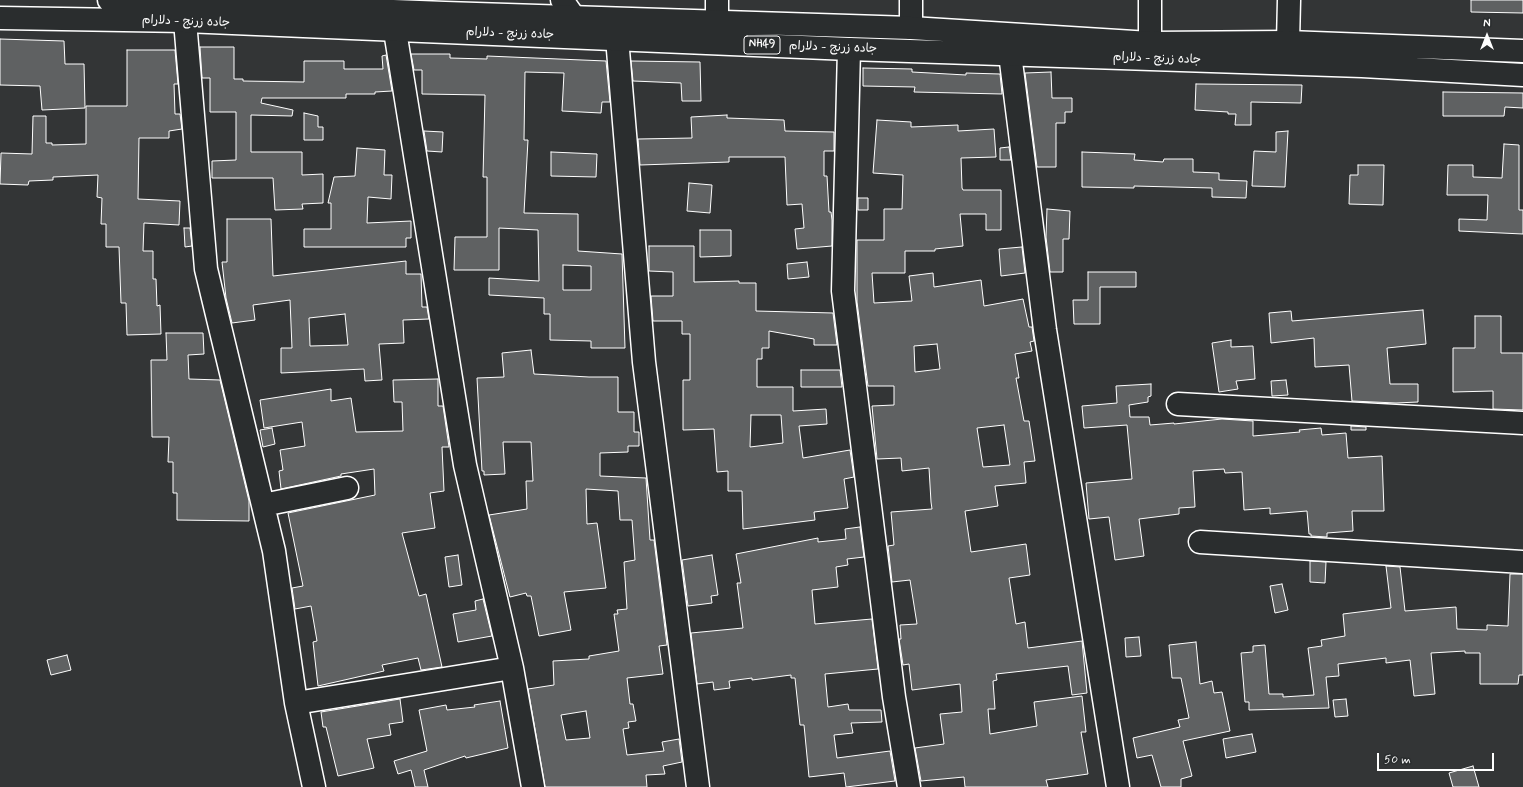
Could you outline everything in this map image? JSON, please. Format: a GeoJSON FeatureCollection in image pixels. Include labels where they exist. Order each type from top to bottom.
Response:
{"type":"FeatureCollection","features":[{"type":"Feature","properties":{"kind":"main road","name":"جاده زرنج - دلارام"},"geometry":{"type":"LineString","coordinates":[[109,0],[440,7],[568,8],[717,22],[911,28],[1150,43],[1288,42],[1523,51]]}},
{"type":"Feature","properties":{"kind":"main road"},"geometry":{"type":"LineString","coordinates":[[717,0],[717,22]]}},
{"type":"Feature","properties":{"kind":"main road"},"geometry":{"type":"LineString","coordinates":[[911,0],[911,28]]}},
{"type":"Feature","properties":{"kind":"main road"},"geometry":{"type":"LineString","coordinates":[[1150,0],[1150,43]]}},
{"type":"Feature","properties":{"kind":"main road"},"geometry":{"type":"LineString","coordinates":[[1288,42],[1289,0]]}},
{"type":"Feature","properties":{"kind":"main road","name":"جاده زرنج - دلارام"},"geometry":{"type":"LineString","coordinates":[[0,18],[185,21],[395,31],[617,38],[849,49],[1362,66],[1523,75]]}},
{"type":"Feature","properties":{"kind":"main road"},"geometry":{"type":"LineString","coordinates":[[185,21],[206,269],[274,551],[296,702],[314,787]]}},
{"type":"Feature","properties":{"kind":"main road"},"geometry":{"type":"LineString","coordinates":[[395,31],[465,465],[512,668],[534,787]]}},
{"type":"Feature","properties":{"kind":"main road"},"geometry":{"type":"LineString","coordinates":[[617,38],[644,362],[698,787]]}},
{"type":"Feature","properties":{"kind":"main road"},"geometry":{"type":"LineString","coordinates":[[849,49],[843,292],[894,697],[909,787]]}},
{"type":"Feature","properties":{"kind":"main road"},"geometry":{"type":"LineString","coordinates":[[1010,54],[1045,330],[1118,787]]}},
{"type":"Feature","properties":{"kind":"main road"},"geometry":{"type":"LineString","coordinates":[[1178,404],[1523,423]]}},
{"type":"Feature","properties":{"kind":"main road"},"geometry":{"type":"LineString","coordinates":[[263,505],[347,488]]}},
{"type":"Feature","properties":{"kind":"main road"},"geometry":{"type":"LineString","coordinates":[[1200,542],[1523,562]]}},
{"type":"Feature","properties":{"kind":"main road"},"geometry":{"type":"LineString","coordinates":[[296,702],[512,668]]}},
{"type":"Feature","properties":{"kind":"building"},"geometry":{"type":"Polygon","coordinates":[[[1471,0],[1523,0],[1523,13],[1471,12],[1471,0]]]}},
{"type":"Feature","properties":{"kind":"building"},"geometry":{"type":"Polygon","coordinates":[[[0,39],[64,41],[65,64],[84,64],[85,108],[42,110],[40,86],[0,85],[0,39]]]}},
{"type":"Feature","properties":{"kind":"building"},"geometry":{"type":"Polygon","coordinates":[[[200,47],[234,47],[234,79],[243,79],[243,81],[304,82],[304,61],[344,61],[344,69],[383,69],[382,56],[386,55],[392,91],[375,92],[375,94],[346,94],[346,98],[262,98],[261,103],[293,110],[292,116],[251,115],[251,152],[302,152],[302,175],[323,174],[323,203],[302,204],[303,209],[275,210],[273,178],[212,178],[212,161],[236,160],[236,112],[210,112],[210,78],[202,78],[200,47]]]}},
{"type":"Feature","properties":{"kind":"building"},"geometry":{"type":"Polygon","coordinates":[[[127,50],[175,50],[178,84],[174,84],[175,114],[180,114],[182,129],[169,131],[169,138],[139,138],[138,199],[180,201],[179,225],[144,223],[143,251],[153,251],[153,279],[156,279],[157,306],[160,305],[161,334],[127,335],[126,303],[121,303],[119,247],[106,247],[106,224],[101,224],[102,198],[97,197],[98,175],[53,177],[53,180],[29,181],[28,185],[0,184],[1,153],[32,154],[33,116],[46,116],[46,143],[52,143],[52,145],[86,144],[86,106],[127,106],[127,50]]]}},
{"type":"Feature","properties":{"kind":"building"},"geometry":{"type":"Polygon","coordinates":[[[411,54],[450,54],[450,58],[487,59],[487,56],[606,61],[610,102],[602,102],[601,113],[562,111],[564,73],[525,72],[524,140],[528,140],[524,213],[578,214],[578,251],[622,254],[625,348],[591,348],[591,341],[550,340],[550,314],[544,314],[544,298],[489,295],[489,278],[539,281],[538,230],[499,228],[499,270],[454,270],[455,237],[487,237],[487,177],[483,177],[485,95],[422,94],[422,70],[414,70],[411,54]],[[563,265],[563,290],[591,290],[591,266],[563,265]]]}},
{"type":"Feature","properties":{"kind":"building"},"geometry":{"type":"Polygon","coordinates":[[[631,61],[700,62],[701,101],[682,101],[681,83],[633,81],[631,61]]]}},
{"type":"Feature","properties":{"kind":"building"},"geometry":{"type":"Polygon","coordinates":[[[863,68],[912,69],[912,72],[966,75],[966,73],[1000,74],[1002,94],[914,92],[915,87],[863,86],[863,68]]]}},
{"type":"Feature","properties":{"kind":"building"},"geometry":{"type":"Polygon","coordinates":[[[1051,72],[1052,98],[1072,98],[1072,112],[1065,112],[1065,123],[1056,123],[1056,167],[1037,167],[1025,73],[1051,72]]]}},
{"type":"Feature","properties":{"kind":"building"},"geometry":{"type":"Polygon","coordinates":[[[1196,84],[1302,85],[1301,103],[1251,102],[1251,125],[1235,125],[1236,114],[1228,114],[1228,112],[1195,110],[1196,84]]]}},
{"type":"Feature","properties":{"kind":"building"},"geometry":{"type":"Polygon","coordinates":[[[1443,92],[1523,93],[1523,108],[1505,107],[1504,116],[1443,116],[1443,92]]]}},
{"type":"Feature","properties":{"kind":"building"},"geometry":{"type":"Polygon","coordinates":[[[304,113],[318,116],[318,127],[323,127],[323,140],[304,140],[304,113]]]}},
{"type":"Feature","properties":{"kind":"building"},"geometry":{"type":"Polygon","coordinates":[[[727,115],[727,118],[784,120],[785,131],[834,132],[834,151],[824,151],[824,176],[827,176],[829,212],[831,212],[832,220],[832,246],[797,249],[795,229],[804,228],[802,204],[787,205],[785,157],[729,157],[729,162],[640,165],[638,139],[692,138],[691,117],[727,115]]]}},
{"type":"Feature","properties":{"kind":"building"},"geometry":{"type":"Polygon","coordinates":[[[877,120],[911,122],[911,127],[958,125],[958,131],[994,129],[996,157],[961,158],[962,188],[963,190],[1001,190],[1001,230],[986,230],[986,214],[960,214],[963,246],[935,249],[935,251],[905,251],[905,273],[872,273],[874,303],[912,301],[909,276],[933,273],[934,287],[981,280],[984,306],[1023,299],[1029,327],[1032,327],[1034,341],[1030,342],[1032,351],[1015,354],[1019,378],[1016,378],[1024,421],[1029,421],[1035,461],[1024,462],[1026,483],[995,486],[998,506],[965,511],[971,552],[1026,544],[1030,575],[1009,578],[1016,624],[1025,622],[1028,648],[1082,641],[1087,693],[1072,695],[1068,666],[996,674],[997,680],[993,681],[995,709],[988,709],[990,734],[1037,726],[1034,702],[1082,696],[1086,732],[1081,732],[1088,774],[1046,780],[1048,787],[965,787],[964,777],[921,781],[915,748],[944,744],[940,714],[962,712],[960,684],[912,690],[909,664],[903,665],[899,639],[901,639],[900,625],[917,624],[910,580],[892,582],[888,546],[894,545],[891,512],[932,509],[929,468],[902,471],[901,458],[877,459],[872,406],[894,405],[894,386],[868,386],[857,302],[857,240],[884,240],[884,209],[902,209],[903,175],[873,173],[877,120]],[[937,344],[914,346],[915,372],[940,369],[937,344]],[[1004,425],[977,428],[983,467],[1010,465],[1004,425]]]}},
{"type":"Feature","properties":{"kind":"building"},"geometry":{"type":"Polygon","coordinates":[[[424,131],[443,132],[442,152],[427,151],[424,131]]]}},
{"type":"Feature","properties":{"kind":"building"},"geometry":{"type":"Polygon","coordinates":[[[1288,131],[1285,187],[1252,186],[1254,151],[1276,152],[1276,132],[1288,131]]]}},
{"type":"Feature","properties":{"kind":"building"},"geometry":{"type":"Polygon","coordinates":[[[1504,144],[1519,145],[1519,210],[1523,210],[1523,234],[1459,231],[1459,219],[1487,220],[1488,195],[1447,195],[1448,165],[1473,165],[1473,177],[1502,178],[1504,144]]]}},
{"type":"Feature","properties":{"kind":"building"},"geometry":{"type":"Polygon","coordinates":[[[1009,147],[1011,160],[1000,160],[1000,148],[1009,147]]]}},
{"type":"Feature","properties":{"kind":"building"},"geometry":{"type":"Polygon","coordinates":[[[357,148],[385,150],[384,175],[392,175],[391,199],[368,197],[367,223],[411,221],[411,238],[406,238],[406,247],[304,247],[304,229],[331,229],[331,203],[328,203],[334,177],[355,176],[357,148]]]}},
{"type":"Feature","properties":{"kind":"building"},"geometry":{"type":"Polygon","coordinates":[[[551,152],[597,154],[596,177],[551,176],[551,152]]]}},
{"type":"Feature","properties":{"kind":"building"},"geometry":{"type":"Polygon","coordinates":[[[1082,152],[1135,154],[1134,160],[1163,162],[1164,159],[1193,159],[1193,172],[1219,173],[1219,180],[1247,181],[1246,198],[1212,197],[1212,188],[1134,186],[1134,188],[1082,187],[1082,152]]]}},
{"type":"Feature","properties":{"kind":"building"},"geometry":{"type":"Polygon","coordinates":[[[1358,165],[1384,165],[1383,205],[1349,204],[1350,175],[1358,175],[1358,165]]]}},
{"type":"Feature","properties":{"kind":"building"},"geometry":{"type":"Polygon","coordinates":[[[689,183],[712,185],[710,213],[687,211],[689,183]]]}},
{"type":"Feature","properties":{"kind":"building"},"geometry":{"type":"Polygon","coordinates":[[[858,198],[868,198],[868,210],[858,210],[858,198]]]}},
{"type":"Feature","properties":{"kind":"building"},"geometry":{"type":"Polygon","coordinates":[[[1047,209],[1070,211],[1069,239],[1063,239],[1063,272],[1050,272],[1046,237],[1047,209]]]}},
{"type":"Feature","properties":{"kind":"building"},"geometry":{"type":"Polygon","coordinates":[[[227,219],[271,219],[273,276],[406,261],[406,274],[421,274],[422,307],[427,307],[429,319],[403,320],[404,343],[379,344],[382,380],[365,381],[364,369],[281,373],[281,348],[292,348],[290,300],[253,305],[255,320],[232,323],[226,298],[222,262],[227,262],[227,219]],[[345,314],[309,318],[310,346],[348,345],[345,314]]]}},
{"type":"Feature","properties":{"kind":"building"},"geometry":{"type":"Polygon","coordinates":[[[184,228],[190,228],[192,246],[185,247],[184,228]]]}},
{"type":"Feature","properties":{"kind":"building"},"geometry":{"type":"Polygon","coordinates":[[[700,230],[731,230],[731,256],[700,257],[700,230]]]}},
{"type":"Feature","properties":{"kind":"building"},"geometry":{"type":"Polygon","coordinates":[[[649,246],[694,246],[694,282],[739,281],[739,283],[756,283],[756,311],[833,313],[837,345],[814,345],[814,339],[769,331],[769,348],[762,348],[762,359],[757,359],[757,387],[793,387],[793,411],[826,409],[827,424],[799,426],[803,458],[850,450],[854,477],[844,479],[848,508],[814,512],[815,520],[743,529],[742,491],[728,491],[728,471],[717,472],[714,429],[683,430],[683,380],[690,380],[690,334],[682,334],[682,321],[653,321],[651,296],[673,296],[673,272],[649,271],[649,246]],[[751,415],[750,447],[783,443],[781,415],[751,415]]]}},
{"type":"Feature","properties":{"kind":"building"},"geometry":{"type":"Polygon","coordinates":[[[1022,247],[1025,273],[1001,276],[999,249],[1022,247]]]}},
{"type":"Feature","properties":{"kind":"building"},"geometry":{"type":"Polygon","coordinates":[[[807,262],[809,277],[788,279],[787,264],[807,262]]]}},
{"type":"Feature","properties":{"kind":"building"},"geometry":{"type":"Polygon","coordinates":[[[1088,272],[1136,272],[1136,287],[1100,287],[1100,324],[1074,324],[1073,300],[1088,300],[1088,272]]]}},
{"type":"Feature","properties":{"kind":"building"},"geometry":{"type":"Polygon","coordinates":[[[1423,310],[1426,344],[1387,348],[1390,384],[1418,384],[1418,402],[1396,403],[1352,401],[1349,365],[1315,367],[1314,338],[1271,343],[1269,313],[1291,311],[1292,321],[1423,310]]]}},
{"type":"Feature","properties":{"kind":"building"},"geometry":{"type":"Polygon","coordinates":[[[1475,316],[1501,316],[1501,353],[1523,353],[1523,410],[1493,409],[1493,391],[1453,392],[1453,348],[1475,348],[1475,316]]]}},
{"type":"Feature","properties":{"kind":"building"},"geometry":{"type":"Polygon","coordinates":[[[166,333],[203,333],[204,354],[188,355],[189,379],[220,380],[249,501],[249,521],[177,520],[177,493],[173,493],[173,462],[168,462],[169,437],[152,437],[151,360],[167,360],[166,333]]]}},
{"type":"Feature","properties":{"kind":"building"},"geometry":{"type":"Polygon","coordinates":[[[1231,340],[1231,347],[1253,346],[1255,379],[1236,381],[1238,389],[1219,392],[1212,343],[1231,340]]]}},
{"type":"Feature","properties":{"kind":"building"},"geometry":{"type":"Polygon","coordinates":[[[531,350],[534,374],[618,377],[618,412],[634,412],[634,432],[639,432],[639,446],[628,446],[628,452],[600,453],[600,476],[646,478],[650,540],[654,540],[667,645],[659,646],[663,674],[627,678],[630,704],[633,704],[636,721],[628,722],[629,728],[623,729],[627,755],[664,751],[662,742],[679,739],[682,762],[663,766],[665,774],[646,775],[647,787],[545,787],[528,689],[554,685],[553,661],[589,659],[589,656],[619,651],[614,614],[618,614],[617,610],[627,609],[624,562],[635,560],[632,520],[620,520],[618,491],[586,489],[587,524],[597,523],[606,588],[564,592],[571,630],[539,636],[531,596],[527,596],[526,593],[510,597],[489,515],[527,509],[526,481],[533,481],[531,442],[503,442],[505,474],[484,475],[484,471],[482,471],[477,378],[504,377],[502,353],[531,350]],[[586,711],[561,715],[566,740],[590,738],[586,711]]]}},
{"type":"Feature","properties":{"kind":"building"},"geometry":{"type":"Polygon","coordinates":[[[801,370],[840,370],[842,387],[801,387],[801,370]]]}},
{"type":"Feature","properties":{"kind":"building"},"geometry":{"type":"Polygon","coordinates":[[[438,379],[438,406],[443,406],[449,447],[442,447],[444,491],[430,493],[435,528],[402,533],[419,596],[426,594],[442,667],[421,670],[418,658],[382,665],[384,671],[318,686],[313,642],[317,641],[311,606],[295,609],[292,588],[303,586],[288,513],[375,495],[374,469],[341,474],[341,476],[281,489],[279,471],[283,470],[280,450],[305,446],[302,422],[264,428],[260,400],[331,389],[331,401],[351,398],[356,432],[403,431],[402,402],[394,402],[393,380],[438,379]]]}},
{"type":"Feature","properties":{"kind":"building"},"geometry":{"type":"Polygon","coordinates":[[[1286,380],[1288,395],[1272,396],[1271,381],[1286,380]]]}},
{"type":"Feature","properties":{"kind":"building"},"geometry":{"type":"Polygon","coordinates":[[[1151,384],[1151,396],[1148,397],[1148,402],[1129,405],[1130,417],[1149,417],[1150,425],[1222,419],[1253,421],[1253,436],[1300,432],[1299,430],[1321,428],[1322,435],[1346,433],[1348,458],[1382,456],[1384,511],[1352,511],[1353,531],[1327,533],[1327,537],[1311,536],[1311,534],[1309,534],[1307,511],[1270,514],[1270,508],[1244,510],[1242,472],[1225,473],[1224,469],[1193,471],[1195,507],[1179,508],[1179,514],[1139,519],[1144,556],[1115,560],[1109,517],[1089,519],[1086,483],[1132,479],[1127,425],[1084,428],[1082,406],[1117,403],[1116,386],[1151,384]]]}},
{"type":"Feature","properties":{"kind":"building"},"geometry":{"type":"Polygon","coordinates":[[[1351,426],[1366,427],[1366,430],[1351,430],[1351,426]]]}},
{"type":"Feature","properties":{"kind":"building"},"geometry":{"type":"Polygon","coordinates":[[[272,428],[275,444],[263,447],[260,430],[272,428]]]}},
{"type":"Feature","properties":{"kind":"building"},"geometry":{"type":"Polygon","coordinates":[[[860,527],[864,557],[847,559],[848,565],[836,567],[838,587],[812,590],[815,624],[872,619],[878,669],[825,674],[828,707],[848,704],[849,710],[881,710],[882,722],[851,723],[853,733],[834,735],[837,758],[890,751],[895,781],[846,787],[844,773],[809,777],[804,725],[800,725],[795,678],[791,678],[791,675],[752,680],[752,678],[729,681],[730,688],[714,690],[713,682],[697,684],[691,633],[743,628],[737,583],[741,583],[736,554],[818,538],[818,542],[846,539],[845,529],[860,527]]]}},
{"type":"Feature","properties":{"kind":"building"},"geometry":{"type":"Polygon","coordinates":[[[458,555],[462,585],[449,587],[445,557],[458,555]]]}},
{"type":"Feature","properties":{"kind":"building"},"geometry":{"type":"Polygon","coordinates":[[[712,555],[718,595],[711,596],[712,603],[688,606],[682,560],[712,555]]]}},
{"type":"Feature","properties":{"kind":"building"},"geometry":{"type":"Polygon","coordinates":[[[1310,561],[1326,562],[1325,583],[1310,582],[1310,561]]]}},
{"type":"Feature","properties":{"kind":"building"},"geometry":{"type":"Polygon","coordinates":[[[1386,566],[1400,567],[1405,611],[1456,607],[1457,629],[1487,630],[1487,625],[1508,626],[1510,574],[1523,574],[1523,675],[1519,675],[1518,684],[1480,684],[1480,653],[1465,653],[1465,651],[1431,653],[1435,694],[1414,696],[1410,660],[1386,663],[1386,658],[1338,664],[1339,676],[1326,677],[1329,708],[1249,710],[1249,702],[1245,702],[1241,653],[1253,652],[1253,646],[1265,645],[1269,694],[1283,694],[1283,697],[1314,695],[1308,648],[1322,646],[1321,640],[1345,636],[1343,614],[1391,608],[1386,566]]]}},
{"type":"Feature","properties":{"kind":"building"},"geometry":{"type":"Polygon","coordinates":[[[1282,584],[1288,610],[1275,613],[1270,586],[1282,584]]]}},
{"type":"Feature","properties":{"kind":"building"},"geometry":{"type":"Polygon","coordinates":[[[483,599],[492,636],[458,642],[453,614],[476,610],[475,601],[483,599]]]}},
{"type":"Feature","properties":{"kind":"building"},"geometry":{"type":"Polygon","coordinates":[[[1139,637],[1141,656],[1126,657],[1125,638],[1139,637]]]}},
{"type":"Feature","properties":{"kind":"building"},"geometry":{"type":"Polygon","coordinates":[[[1196,642],[1200,684],[1212,681],[1214,693],[1222,692],[1230,731],[1183,741],[1192,776],[1181,779],[1181,787],[1161,787],[1152,755],[1137,758],[1133,738],[1180,727],[1178,720],[1189,718],[1181,678],[1172,678],[1169,645],[1196,642]]]}},
{"type":"Feature","properties":{"kind":"building"},"geometry":{"type":"Polygon","coordinates":[[[67,655],[71,670],[51,675],[47,660],[67,655]]]}},
{"type":"Feature","properties":{"kind":"building"},"geometry":{"type":"Polygon","coordinates":[[[400,699],[403,722],[389,724],[391,735],[367,739],[374,768],[338,776],[326,727],[323,727],[321,712],[400,699]]]}},
{"type":"Feature","properties":{"kind":"building"},"geometry":{"type":"Polygon","coordinates":[[[1346,699],[1348,716],[1335,717],[1333,700],[1346,699]]]}},
{"type":"Feature","properties":{"kind":"building"},"geometry":{"type":"Polygon","coordinates":[[[500,701],[508,748],[466,758],[465,756],[424,770],[428,787],[415,787],[411,770],[398,774],[394,761],[427,751],[419,710],[446,705],[447,710],[475,707],[474,705],[500,701]]]}},
{"type":"Feature","properties":{"kind":"building"},"geometry":{"type":"Polygon","coordinates":[[[1252,734],[1256,752],[1226,758],[1223,739],[1252,734]]]}},
{"type":"Feature","properties":{"kind":"building"},"geometry":{"type":"Polygon","coordinates":[[[1473,766],[1479,787],[1453,787],[1449,773],[1473,766]]]}}]}
